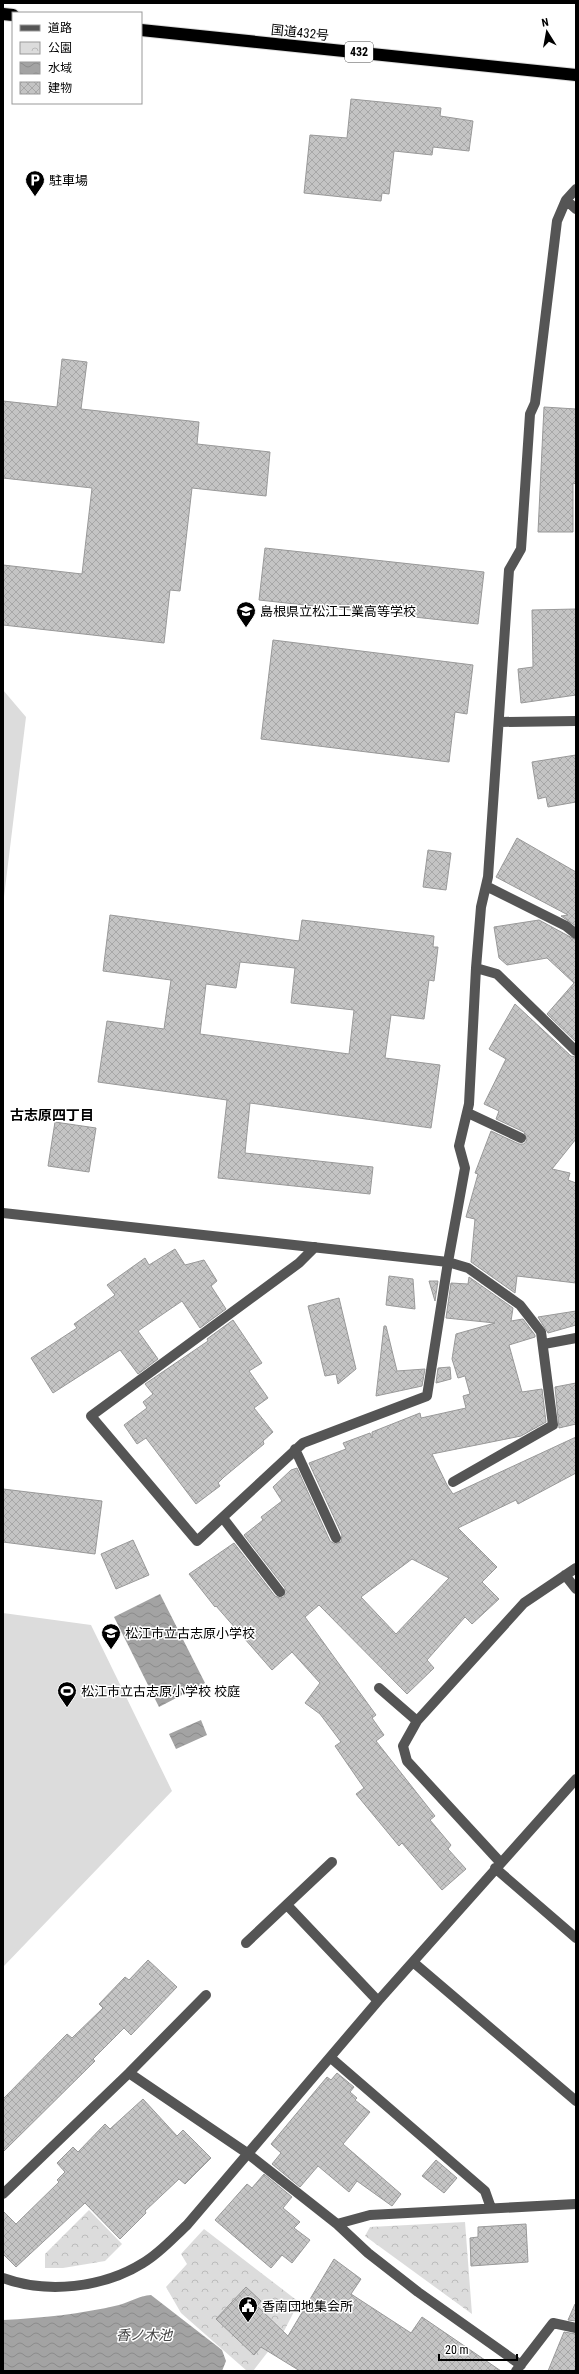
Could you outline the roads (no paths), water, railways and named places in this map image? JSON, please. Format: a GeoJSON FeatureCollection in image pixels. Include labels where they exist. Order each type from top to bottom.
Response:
{"type":"FeatureCollection","features":[{"type":"Feature","properties":{"kind":"highway","name":"国道432号"},"geometry":{"type":"LineString","coordinates":[[142,30],[576,76]]}},
{"type":"Feature","properties":{"kind":"street"},"geometry":{"type":"LineString","coordinates":[[315,1247],[299,1263],[91,1416],[197,1541],[303,1443],[428,1396],[448,1262],[465,1168],[459,1146],[468,1113],[476,968],[481,907],[486,886],[500,722],[501,667],[509,570],[521,549],[530,414],[535,403],[556,221],[566,200],[576,189]]}},
{"type":"Feature","properties":{"kind":"street"},"geometry":{"type":"LineString","coordinates":[[566,200],[576,209]]}},
{"type":"Feature","properties":{"kind":"street"},"geometry":{"type":"LineString","coordinates":[[500,722],[576,721]]}},
{"type":"Feature","properties":{"kind":"street"},"geometry":{"type":"LineString","coordinates":[[486,886],[566,926],[576,934]]}},
{"type":"Feature","properties":{"kind":"street"},"geometry":{"type":"LineString","coordinates":[[476,968],[497,974],[576,1051]]}},
{"type":"Feature","properties":{"kind":"street"},"geometry":{"type":"LineString","coordinates":[[468,1113],[521,1138]]}},
{"type":"Feature","properties":{"kind":"street"},"geometry":{"type":"LineString","coordinates":[[3,1213],[448,1262],[468,1268],[520,1305],[541,1332],[544,1344],[553,1425],[454,1482]]}},
{"type":"Feature","properties":{"kind":"street"},"geometry":{"type":"LineString","coordinates":[[544,1344],[576,1338]]}},
{"type":"Feature","properties":{"kind":"street"},"geometry":{"type":"LineString","coordinates":[[295,1449],[336,1538]]}},
{"type":"Feature","properties":{"kind":"street"},"geometry":{"type":"LineString","coordinates":[[223,1518],[280,1592]]}},
{"type":"Feature","properties":{"kind":"street"},"geometry":{"type":"LineString","coordinates":[[576,1568],[524,1603],[417,1721],[404,1740],[404,1756],[497,1865],[576,1938]]}},
{"type":"Feature","properties":{"kind":"street"},"geometry":{"type":"LineString","coordinates":[[565,1575],[576,1589]]}},
{"type":"Feature","properties":{"kind":"street"},"geometry":{"type":"LineString","coordinates":[[379,1688],[417,1721]]}},
{"type":"Feature","properties":{"kind":"street"},"geometry":{"type":"LineString","coordinates":[[3,2278],[32,2286],[73,2286],[98,2281],[142,2264],[158,2252],[187,2225],[247,2153],[331,2058],[378,2001],[497,1865],[576,1779]]}},
{"type":"Feature","properties":{"kind":"street"},"geometry":{"type":"LineString","coordinates":[[246,1944],[332,1862]]}},
{"type":"Feature","properties":{"kind":"street"},"geometry":{"type":"LineString","coordinates":[[287,1905],[378,2001]]}},
{"type":"Feature","properties":{"kind":"street"},"geometry":{"type":"LineString","coordinates":[[413,1962],[576,2102]]}},
{"type":"Feature","properties":{"kind":"street"},"geometry":{"type":"LineString","coordinates":[[3,2194],[129,2073],[206,1995]]}},
{"type":"Feature","properties":{"kind":"street"},"geometry":{"type":"LineString","coordinates":[[331,2058],[485,2191],[492,2208]]}},
{"type":"Feature","properties":{"kind":"street"},"geometry":{"type":"LineString","coordinates":[[129,2073],[247,2153],[337,2224],[368,2253],[519,2368],[553,2322],[576,2328]]}},
{"type":"Feature","properties":{"kind":"street"},"geometry":{"type":"LineString","coordinates":[[337,2224],[370,2215],[576,2204]]}},
{"type":"Feature","properties":{"kind":"water"},"geometry":{"type":"Polygon","coordinates":[[[160,1594],[205,1683],[159,1707],[114,1617],[160,1594]]]}},
{"type":"Feature","properties":{"kind":"water"},"geometry":{"type":"Polygon","coordinates":[[[201,1720],[207,1735],[176,1749],[169,1734],[201,1720]]]}},
{"type":"Feature","properties":{"kind":"water","name":"香ノ木池"},"geometry":{"type":"Polygon","coordinates":[[[151,2295],[222,2350],[226,2361],[222,2371],[3,2371],[3,2320],[47,2317],[90,2311],[119,2305],[151,2295]]]}},
{"type":"Feature","properties":{"kind":"place","name":"駐車場"},"geometry":{"type":"Point","coordinates":[35,197]}},
{"type":"Feature","properties":{"kind":"place","name":"島根県立松江工業高等学校"},"geometry":{"type":"Point","coordinates":[246,628]}},
{"type":"Feature","properties":{"kind":"place","name":"松江市立古志原小学校"},"geometry":{"type":"Point","coordinates":[111,1650]}},
{"type":"Feature","properties":{"kind":"place","name":"松江市立古志原小学校 校庭"},"geometry":{"type":"Point","coordinates":[67,1708]}},
{"type":"Feature","properties":{"kind":"place","name":"香南団地集会所"},"geometry":{"type":"Point","coordinates":[248,2323]}},
{"type":"Feature","properties":{"kind":"district","name":"古志原四丁目"},"geometry":{"type":"Point","coordinates":[52,1115]}}]}
